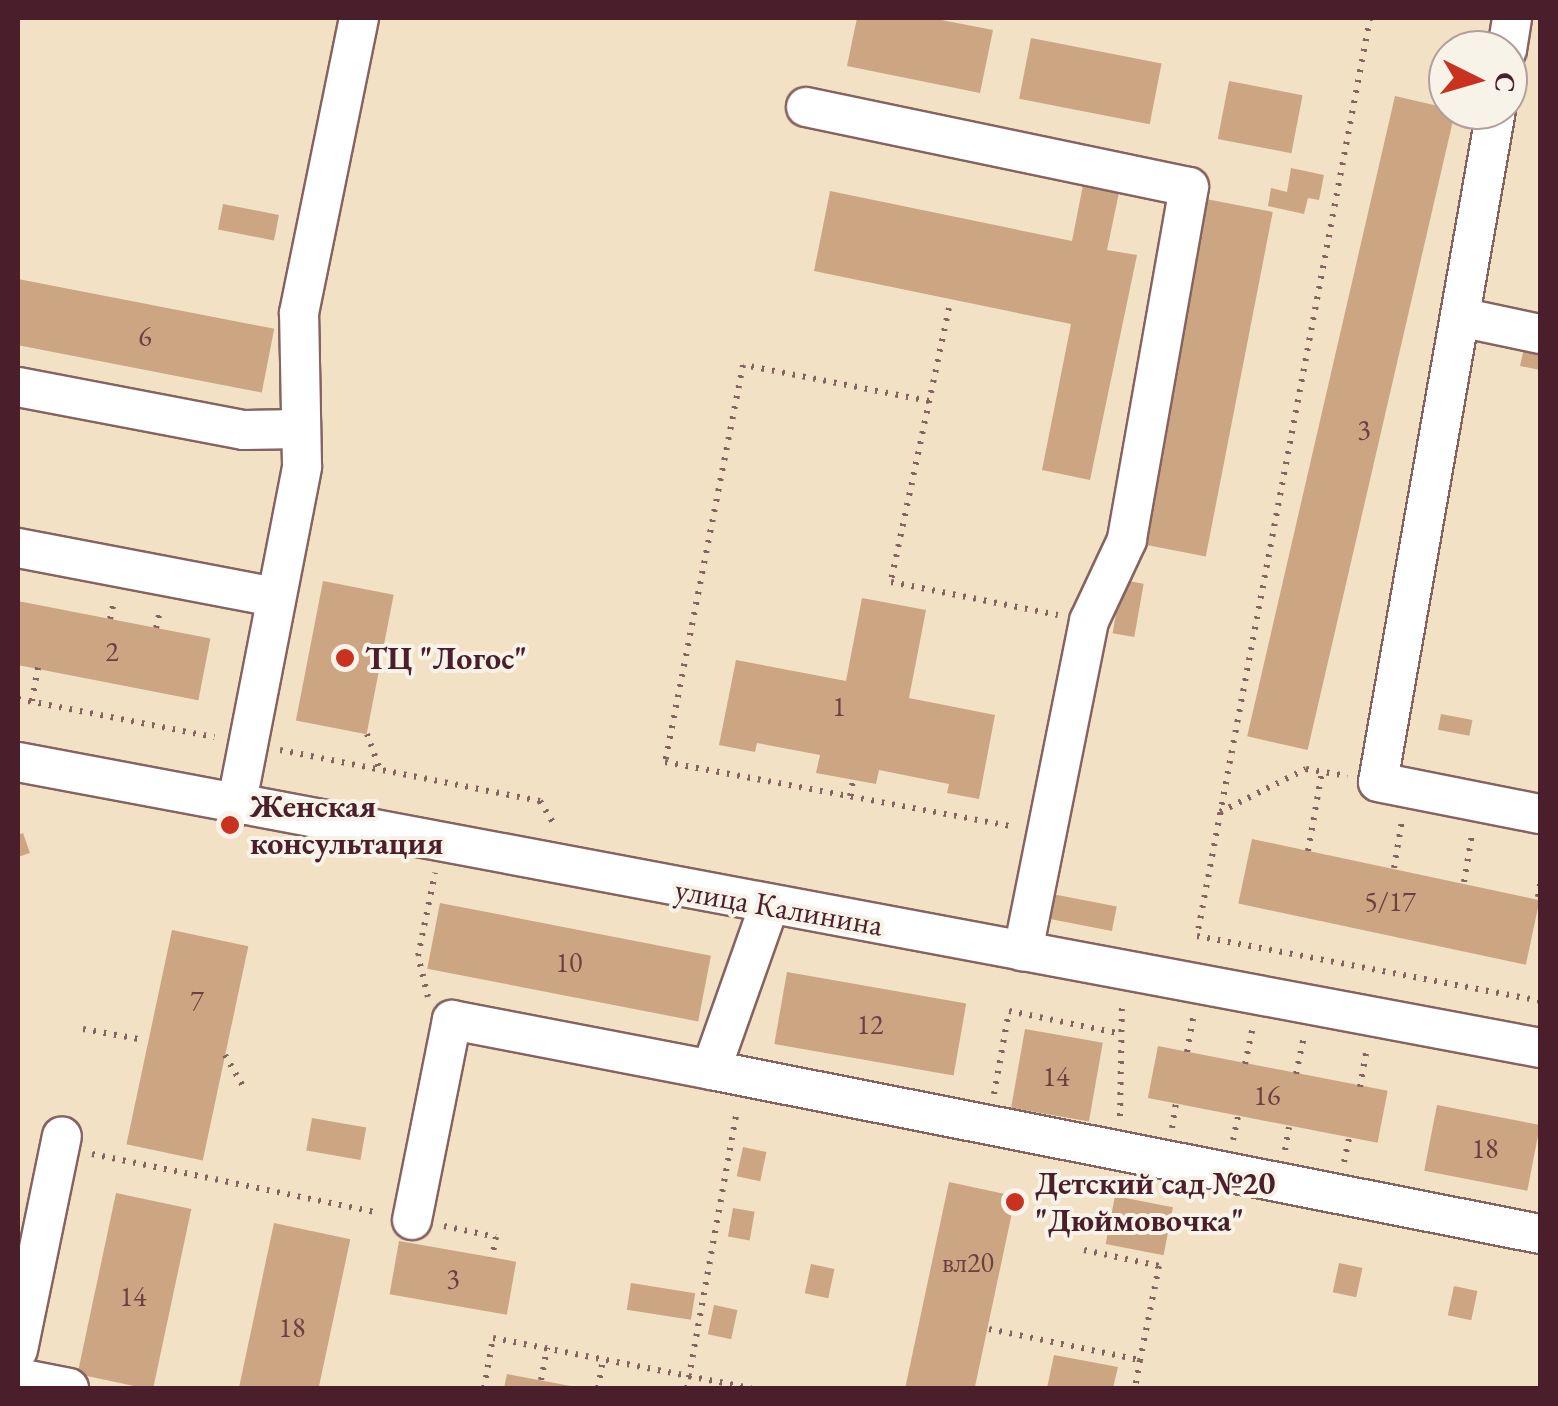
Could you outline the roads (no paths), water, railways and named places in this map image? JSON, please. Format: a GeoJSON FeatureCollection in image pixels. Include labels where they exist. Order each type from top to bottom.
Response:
{"type":"FeatureCollection","features":[{"type":"Feature","properties":{"kind":"street"},"geometry":{"type":"LineString","coordinates":[[236,807],[244,743],[302,466],[299,313],[359,18]]}},
{"type":"Feature","properties":{"kind":"street"},"geometry":{"type":"LineString","coordinates":[[806,107],[1189,187],[1128,540],[1089,620],[1022,952]]}},
{"type":"Feature","properties":{"kind":"street"},"geometry":{"type":"LineString","coordinates":[[1493,130],[1460,317],[1393,785],[1540,814]]}},
{"type":"Feature","properties":{"kind":"street"},"geometry":{"type":"LineString","coordinates":[[1460,317],[1540,334]]}},
{"type":"Feature","properties":{"kind":"street"},"geometry":{"type":"LineString","coordinates":[[18,387],[244,430],[302,429]]}},
{"type":"Feature","properties":{"kind":"street"},"geometry":{"type":"LineString","coordinates":[[18,548],[274,597]]}},
{"type":"Feature","properties":{"kind":"street","name":"улица Калинина"},"geometry":{"type":"LineString","coordinates":[[18,762],[236,807],[1540,1048]]}},
{"type":"Feature","properties":{"kind":"street"},"geometry":{"type":"LineString","coordinates":[[727,1073],[769,906]]}},
{"type":"Feature","properties":{"kind":"street"},"geometry":{"type":"LineString","coordinates":[[401,1217],[452,1020],[1540,1234]]}},
{"type":"Feature","properties":{"kind":"street"},"geometry":{"type":"LineString","coordinates":[[18,1349],[60,1142]]}},
{"type":"Feature","properties":{"kind":"street"},"geometry":{"type":"LineString","coordinates":[[18,1378],[69,1388]]}},
{"type":"Feature","properties":{"kind":"place","name":"ТЦ \"Логос\""},"geometry":{"type":"Point","coordinates":[345,658]}},
{"type":"Feature","properties":{"kind":"place","name":"Женская консультация"},"geometry":{"type":"Point","coordinates":[230,825]}},
{"type":"Feature","properties":{"kind":"place","name":"Детский сад №20 \"Дюймовочка\""},"geometry":{"type":"Point","coordinates":[1015,1202]}}]}
